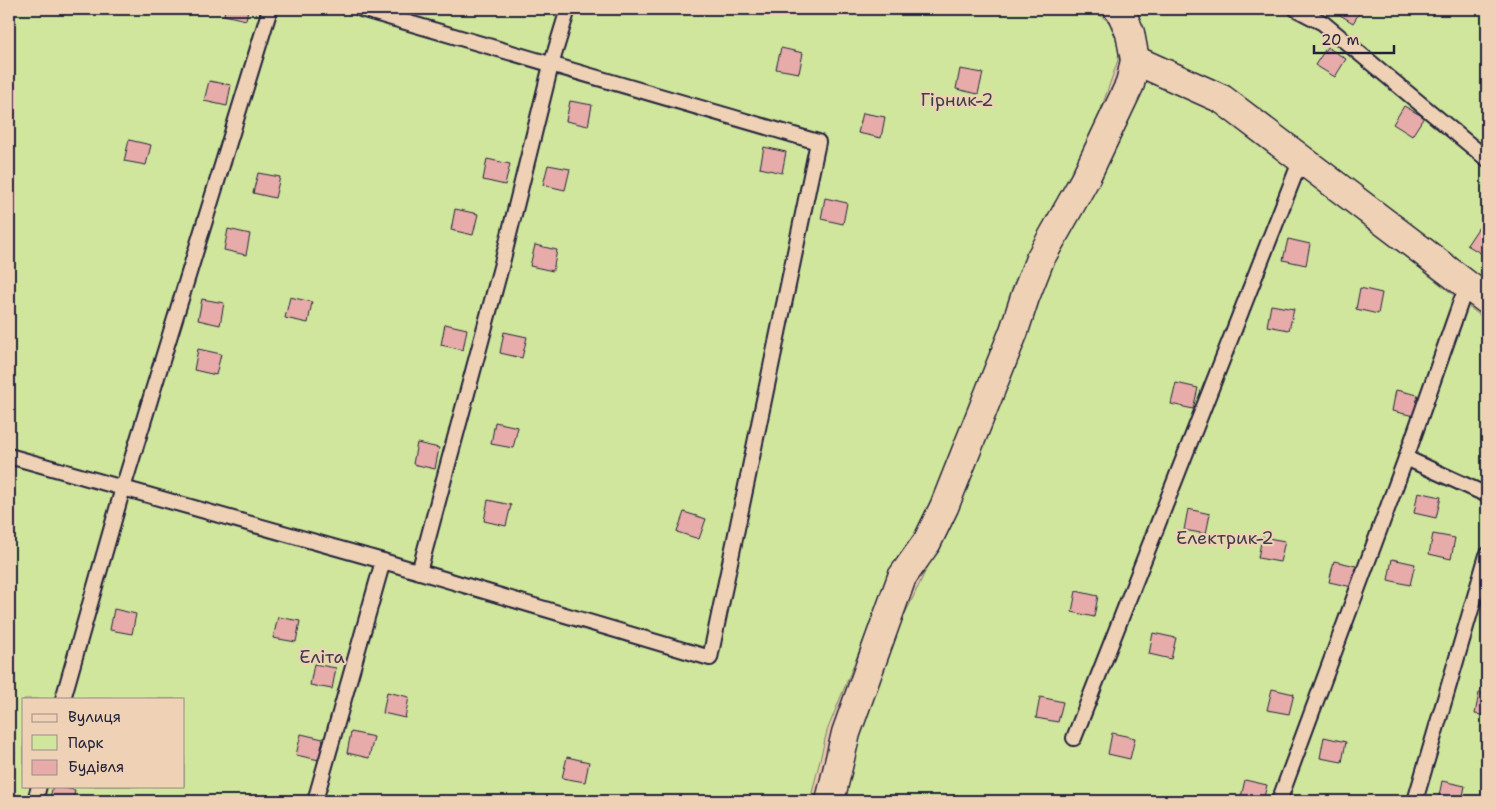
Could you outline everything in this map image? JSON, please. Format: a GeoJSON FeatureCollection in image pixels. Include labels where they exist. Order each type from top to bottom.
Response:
{"type":"FeatureCollection","features":[{"type":"Feature","properties":{"kind":"street"},"geometry":{"type":"LineString","coordinates":[[830,801],[846,733],[902,577],[927,542],[944,507],[1014,331],[1040,259],[1084,181],[1130,84],[1135,60],[1130,32],[1122,10]]}},
{"type":"Feature","properties":{"kind":"street"},"geometry":{"type":"LineString","coordinates":[[1135,60],[1222,99],[1478,293]]}},
{"type":"Feature","properties":{"kind":"lane"},"geometry":{"type":"LineString","coordinates":[[64,698],[122,488],[270,9]]}},
{"type":"Feature","properties":{"kind":"lane"},"geometry":{"type":"LineString","coordinates":[[9,456],[383,561],[710,658],[818,142],[361,9]]}},
{"type":"Feature","properties":{"kind":"lane"},"geometry":{"type":"LineString","coordinates":[[419,572],[498,276],[551,64],[568,9]]}},
{"type":"Feature","properties":{"kind":"lane"},"geometry":{"type":"LineString","coordinates":[[1296,9],[1324,23],[1487,159]]}},
{"type":"Feature","properties":{"kind":"lane"},"geometry":{"type":"LineString","coordinates":[[1074,738],[1301,159]]}},
{"type":"Feature","properties":{"kind":"lane"},"geometry":{"type":"LineString","coordinates":[[1279,801],[1406,458],[1461,301],[1478,293]]}},
{"type":"Feature","properties":{"kind":"lane"},"geometry":{"type":"LineString","coordinates":[[1406,458],[1487,495]]}},
{"type":"Feature","properties":{"kind":"lane"},"geometry":{"type":"LineString","coordinates":[[1415,801],[1487,555]]}},
{"type":"Feature","properties":{"kind":"lane"},"geometry":{"type":"LineString","coordinates":[[316,801],[383,561]]}},
{"type":"Feature","properties":{"kind":"lane"},"geometry":{"type":"LineString","coordinates":[[35,801],[38,788]]}},
{"type":"Feature","properties":{"kind":"green space"},"geometry":{"type":"Polygon","coordinates":[[[9,9],[1091,9],[1108,21],[1120,40],[1118,60],[1092,135],[1026,255],[934,506],[887,582],[827,731],[810,801],[9,801],[9,9]]]}},
{"type":"Feature","properties":{"kind":"green space"},"geometry":{"type":"Polygon","coordinates":[[[1140,9],[1487,9],[1487,289],[1144,51],[1137,12],[1140,9]]]}},
{"type":"Feature","properties":{"kind":"green space","name":"Електрик-2"},"geometry":{"type":"Polygon","coordinates":[[[1145,80],[1213,106],[1487,321],[1487,801],[838,801],[880,666],[953,514],[1047,269],[1089,193],[1145,80]]]}},
{"type":"Feature","properties":{"kind":"building"},"geometry":{"type":"Polygon","coordinates":[[[225,9],[248,9],[246,20],[224,15],[225,9]]]}},
{"type":"Feature","properties":{"kind":"building"},"geometry":{"type":"Polygon","coordinates":[[[1335,9],[1362,9],[1353,23],[1334,11],[1335,9]]]}},
{"type":"Feature","properties":{"kind":"building"},"geometry":{"type":"Polygon","coordinates":[[[1327,47],[1346,59],[1335,77],[1315,65],[1327,47]]]}},
{"type":"Feature","properties":{"kind":"building"},"geometry":{"type":"Polygon","coordinates":[[[781,48],[803,53],[799,73],[776,69],[781,48]]]}},
{"type":"Feature","properties":{"kind":"building"},"geometry":{"type":"Polygon","coordinates":[[[960,69],[983,73],[978,94],[956,89],[960,69]]]}},
{"type":"Feature","properties":{"kind":"building"},"geometry":{"type":"Polygon","coordinates":[[[209,81],[231,85],[227,106],[204,101],[209,81]]]}},
{"type":"Feature","properties":{"kind":"building"},"geometry":{"type":"Polygon","coordinates":[[[570,101],[592,105],[588,126],[566,121],[570,101]]]}},
{"type":"Feature","properties":{"kind":"building"},"geometry":{"type":"Polygon","coordinates":[[[1404,106],[1424,117],[1412,136],[1393,124],[1404,106]]]}},
{"type":"Feature","properties":{"kind":"building"},"geometry":{"type":"Polygon","coordinates":[[[863,113],[885,117],[881,138],[858,133],[863,113]]]}},
{"type":"Feature","properties":{"kind":"building"},"geometry":{"type":"Polygon","coordinates":[[[129,140],[151,145],[146,165],[124,161],[129,140]]]}},
{"type":"Feature","properties":{"kind":"building"},"geometry":{"type":"Polygon","coordinates":[[[764,147],[786,152],[782,173],[760,168],[764,147]]]}},
{"type":"Feature","properties":{"kind":"building"},"geometry":{"type":"Polygon","coordinates":[[[487,159],[510,164],[505,185],[483,180],[487,159]]]}},
{"type":"Feature","properties":{"kind":"building"},"geometry":{"type":"Polygon","coordinates":[[[548,165],[570,169],[565,190],[543,185],[548,165]]]}},
{"type":"Feature","properties":{"kind":"building"},"geometry":{"type":"Polygon","coordinates":[[[258,173],[280,177],[275,198],[253,193],[258,173]]]}},
{"type":"Feature","properties":{"kind":"building"},"geometry":{"type":"Polygon","coordinates":[[[825,198],[847,203],[843,224],[821,219],[825,198]]]}},
{"type":"Feature","properties":{"kind":"building"},"geometry":{"type":"Polygon","coordinates":[[[455,209],[478,214],[473,235],[451,230],[455,209]]]}},
{"type":"Feature","properties":{"kind":"building"},"geometry":{"type":"Polygon","coordinates":[[[1479,227],[1487,232],[1487,257],[1467,245],[1479,227]]]}},
{"type":"Feature","properties":{"kind":"building"},"geometry":{"type":"Polygon","coordinates":[[[228,229],[250,234],[246,255],[224,250],[228,229]]]}},
{"type":"Feature","properties":{"kind":"building"},"geometry":{"type":"Polygon","coordinates":[[[1288,239],[1310,244],[1306,265],[1283,260],[1288,239]]]}},
{"type":"Feature","properties":{"kind":"building"},"geometry":{"type":"Polygon","coordinates":[[[535,245],[557,250],[553,271],[530,266],[535,245]]]}},
{"type":"Feature","properties":{"kind":"building"},"geometry":{"type":"Polygon","coordinates":[[[1360,288],[1382,293],[1378,314],[1356,309],[1360,288]]]}},
{"type":"Feature","properties":{"kind":"building"},"geometry":{"type":"Polygon","coordinates":[[[290,297],[312,302],[308,323],[285,318],[290,297]]]}},
{"type":"Feature","properties":{"kind":"building"},"geometry":{"type":"Polygon","coordinates":[[[202,299],[224,303],[220,325],[198,320],[202,299]]]}},
{"type":"Feature","properties":{"kind":"building"},"geometry":{"type":"Polygon","coordinates":[[[1271,305],[1294,309],[1289,330],[1267,326],[1271,305]]]}},
{"type":"Feature","properties":{"kind":"building"},"geometry":{"type":"Polygon","coordinates":[[[445,324],[467,329],[463,350],[441,345],[445,324]]]}},
{"type":"Feature","properties":{"kind":"building"},"geometry":{"type":"Polygon","coordinates":[[[504,332],[527,337],[522,358],[500,353],[504,332]]]}},
{"type":"Feature","properties":{"kind":"building"},"geometry":{"type":"Polygon","coordinates":[[[198,349],[221,354],[216,375],[194,370],[198,349]]]}},
{"type":"Feature","properties":{"kind":"building"},"geometry":{"type":"Polygon","coordinates":[[[1176,383],[1198,388],[1193,409],[1171,404],[1176,383]]]}},
{"type":"Feature","properties":{"kind":"building"},"geometry":{"type":"Polygon","coordinates":[[[1396,390],[1418,395],[1414,416],[1392,411],[1396,390]]]}},
{"type":"Feature","properties":{"kind":"building"},"geometry":{"type":"Polygon","coordinates":[[[495,422],[518,427],[513,448],[491,444],[495,422]]]}},
{"type":"Feature","properties":{"kind":"building"},"geometry":{"type":"Polygon","coordinates":[[[417,443],[439,448],[435,469],[413,464],[417,443]]]}},
{"type":"Feature","properties":{"kind":"building"},"geometry":{"type":"Polygon","coordinates":[[[1418,492],[1441,497],[1436,518],[1414,513],[1418,492]]]}},
{"type":"Feature","properties":{"kind":"building"},"geometry":{"type":"Polygon","coordinates":[[[488,500],[511,505],[506,526],[484,521],[488,500]]]}},
{"type":"Feature","properties":{"kind":"building"},"geometry":{"type":"Polygon","coordinates":[[[1188,509],[1210,514],[1206,534],[1184,530],[1188,509]]]}},
{"type":"Feature","properties":{"kind":"building"},"geometry":{"type":"Polygon","coordinates":[[[684,512],[706,519],[699,539],[677,532],[684,512]]]}},
{"type":"Feature","properties":{"kind":"building"},"geometry":{"type":"Polygon","coordinates":[[[1433,534],[1455,538],[1451,559],[1429,554],[1433,534]]]}},
{"type":"Feature","properties":{"kind":"building"},"geometry":{"type":"Polygon","coordinates":[[[1262,537],[1285,541],[1280,562],[1258,558],[1262,537]]]}},
{"type":"Feature","properties":{"kind":"building"},"geometry":{"type":"Polygon","coordinates":[[[1392,559],[1415,564],[1410,585],[1388,580],[1392,559]]]}},
{"type":"Feature","properties":{"kind":"building"},"geometry":{"type":"Polygon","coordinates":[[[1334,561],[1356,566],[1352,587],[1329,582],[1334,561]]]}},
{"type":"Feature","properties":{"kind":"building"},"geometry":{"type":"Polygon","coordinates":[[[1076,591],[1098,596],[1094,617],[1072,612],[1076,591]]]}},
{"type":"Feature","properties":{"kind":"building"},"geometry":{"type":"Polygon","coordinates":[[[114,609],[136,614],[132,634],[110,630],[114,609]]]}},
{"type":"Feature","properties":{"kind":"building"},"geometry":{"type":"Polygon","coordinates":[[[278,617],[300,621],[296,642],[273,638],[278,617]]]}},
{"type":"Feature","properties":{"kind":"building"},"geometry":{"type":"Polygon","coordinates":[[[1153,633],[1176,638],[1171,659],[1149,654],[1153,633]]]}},
{"type":"Feature","properties":{"kind":"building"},"geometry":{"type":"Polygon","coordinates":[[[314,664],[336,668],[332,689],[310,685],[314,664]]]}},
{"type":"Feature","properties":{"kind":"building"},"geometry":{"type":"Polygon","coordinates":[[[1272,689],[1294,694],[1289,714],[1267,710],[1272,689]]]}},
{"type":"Feature","properties":{"kind":"building"},"geometry":{"type":"Polygon","coordinates":[[[387,692],[409,697],[405,718],[383,713],[387,692]]]}},
{"type":"Feature","properties":{"kind":"building"},"geometry":{"type":"Polygon","coordinates":[[[1479,693],[1487,694],[1487,716],[1475,714],[1479,693]]]}},
{"type":"Feature","properties":{"kind":"building"},"geometry":{"type":"Polygon","coordinates":[[[1040,697],[1063,702],[1058,722],[1036,718],[1040,697]]]}},
{"type":"Feature","properties":{"kind":"building"},"geometry":{"type":"Polygon","coordinates":[[[351,732],[374,737],[369,758],[347,753],[351,732]]]}},
{"type":"Feature","properties":{"kind":"building"},"geometry":{"type":"Polygon","coordinates":[[[1112,733],[1135,738],[1130,759],[1108,754],[1112,733]]]}},
{"type":"Feature","properties":{"kind":"building"},"geometry":{"type":"Polygon","coordinates":[[[301,734],[323,739],[319,760],[296,755],[301,734]]]}},
{"type":"Feature","properties":{"kind":"building"},"geometry":{"type":"Polygon","coordinates":[[[1324,737],[1346,742],[1342,762],[1320,758],[1324,737]]]}},
{"type":"Feature","properties":{"kind":"building"},"geometry":{"type":"Polygon","coordinates":[[[9,750],[15,752],[11,773],[9,772],[9,750]]]}},
{"type":"Feature","properties":{"kind":"building"},"geometry":{"type":"Polygon","coordinates":[[[567,757],[589,762],[585,782],[562,778],[567,757]]]}},
{"type":"Feature","properties":{"kind":"building"},"geometry":{"type":"Polygon","coordinates":[[[1245,780],[1267,785],[1263,801],[1240,801],[1245,780]]]}},
{"type":"Feature","properties":{"kind":"building"},"geometry":{"type":"Polygon","coordinates":[[[1442,781],[1465,786],[1462,801],[1438,801],[1442,781]]]}},
{"type":"Feature","properties":{"kind":"building"},"geometry":{"type":"Polygon","coordinates":[[[52,788],[75,790],[73,801],[49,801],[52,788]]]}},
{"type":"Feature","properties":{"kind":"park label","name":"Гірник-2"},"geometry":{"type":"Point","coordinates":[957,100]}},
{"type":"Feature","properties":{"kind":"park label","name":"Еліта"},"geometry":{"type":"Point","coordinates":[322,657]}}]}
